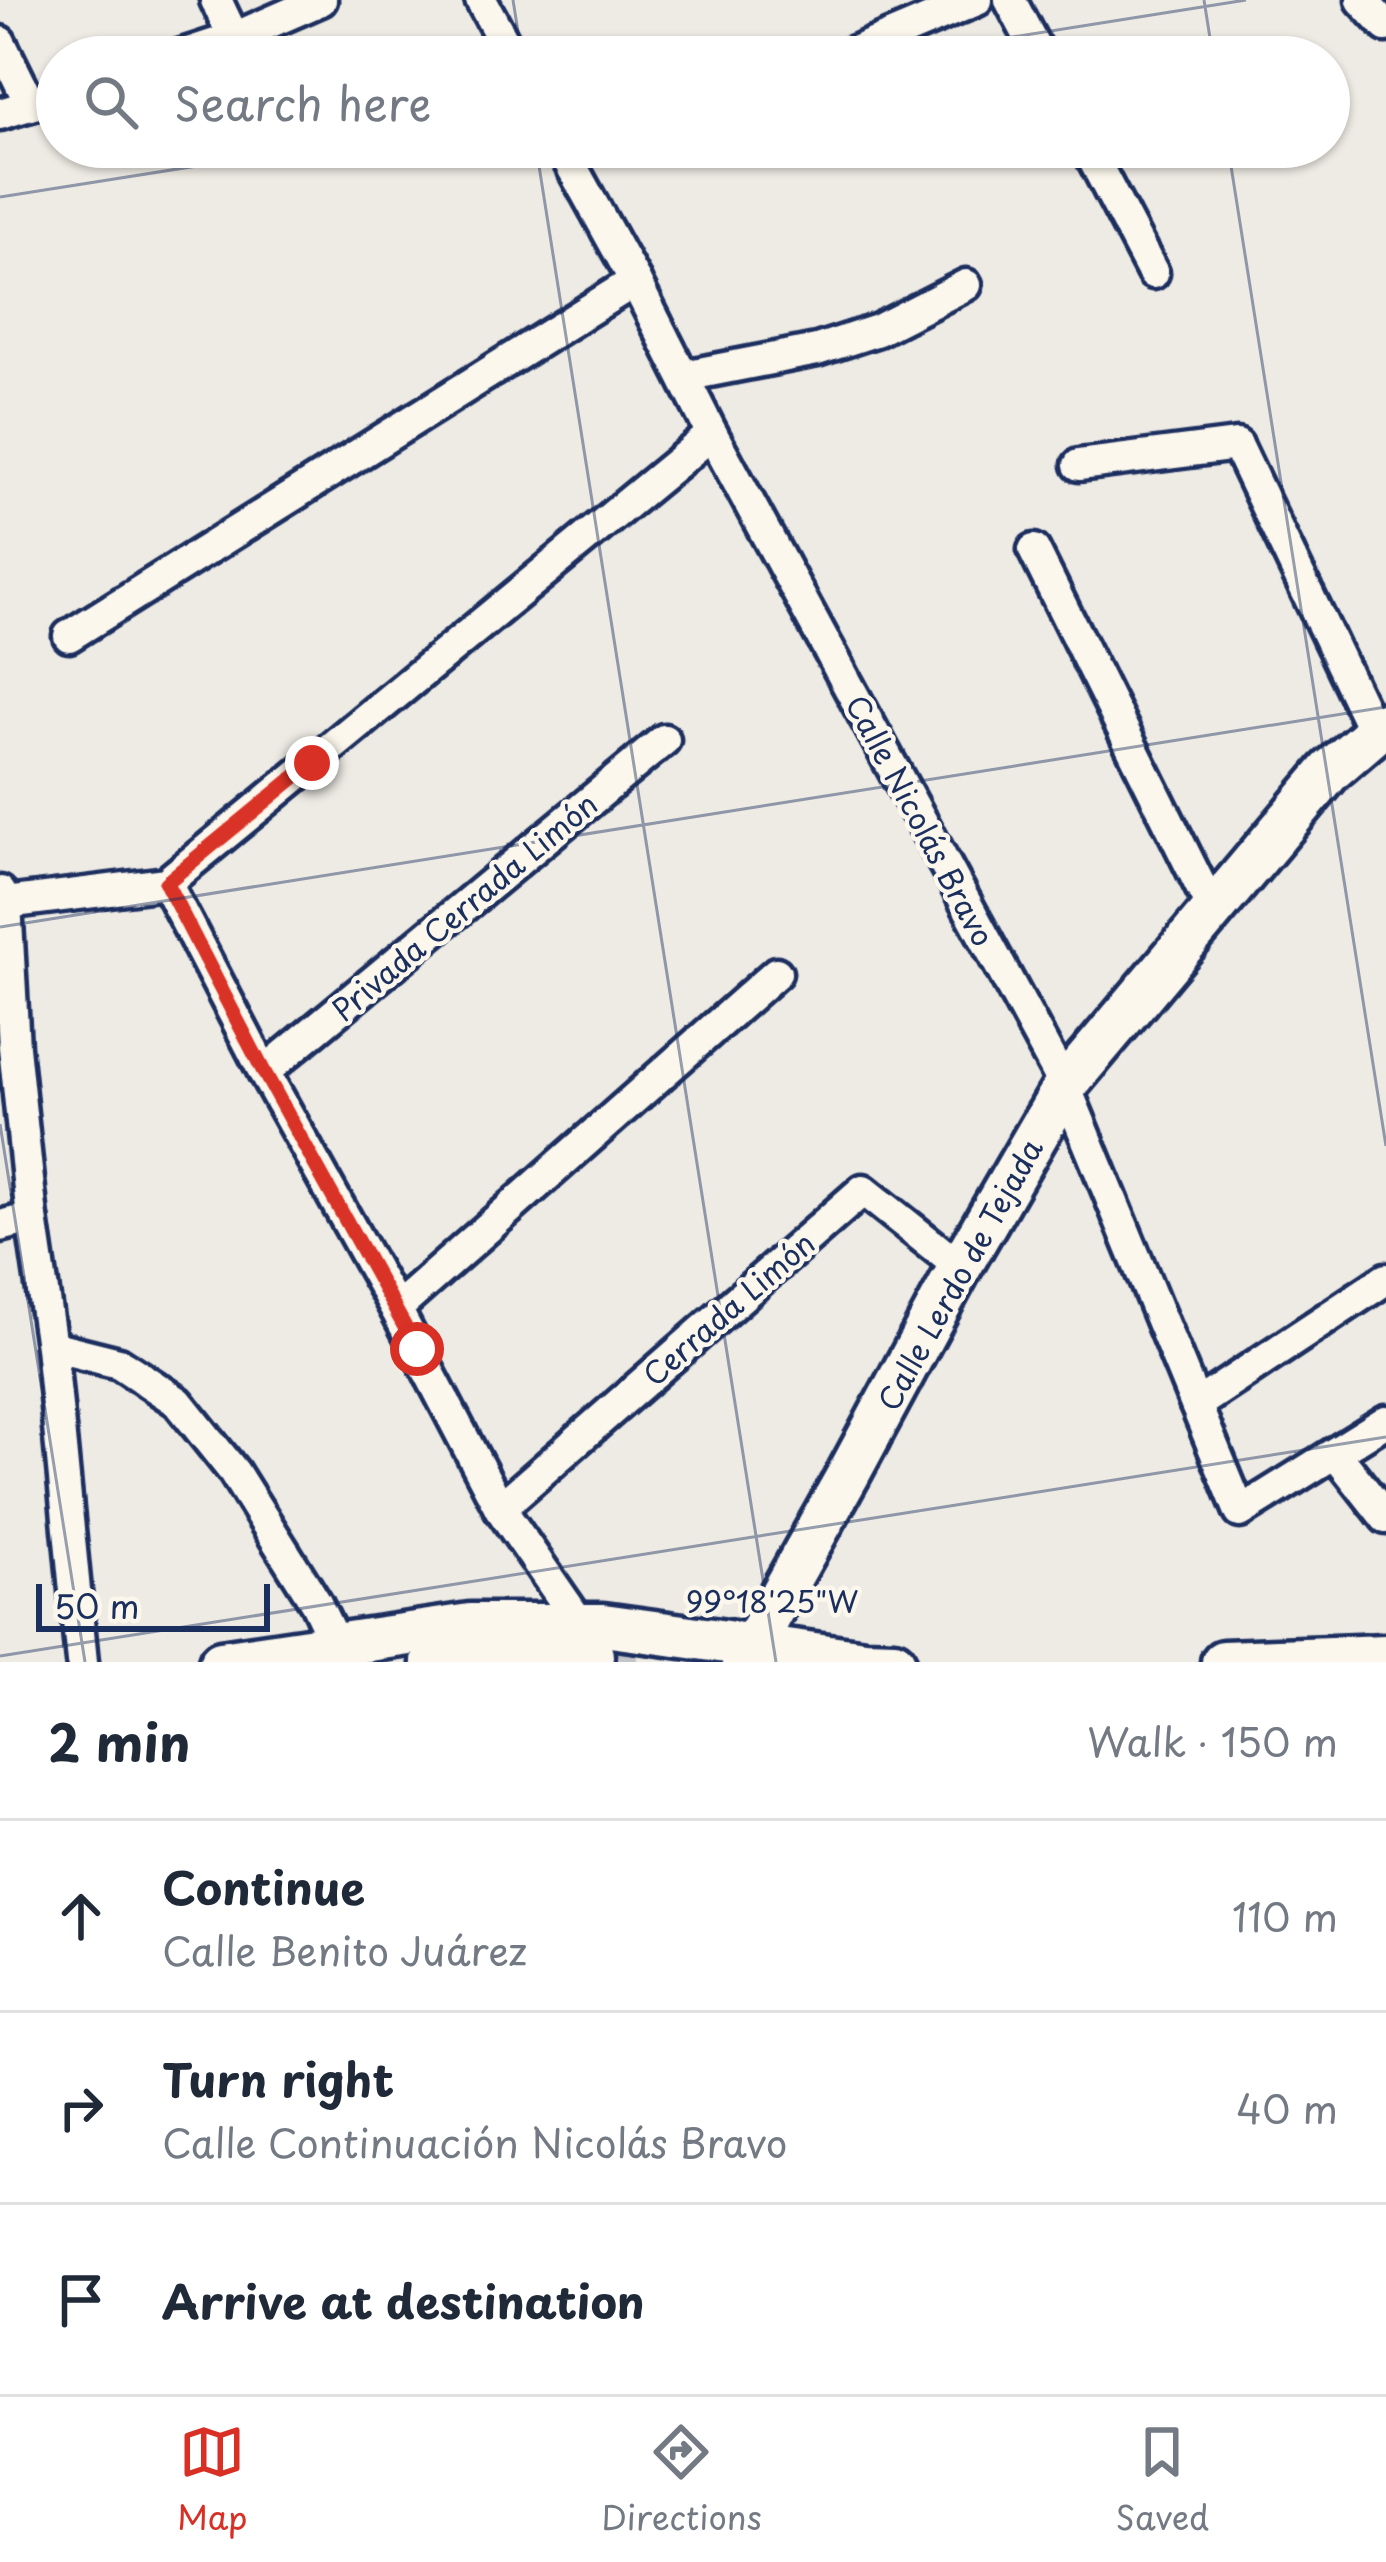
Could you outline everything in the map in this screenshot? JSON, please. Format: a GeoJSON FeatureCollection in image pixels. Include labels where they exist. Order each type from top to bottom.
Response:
{"type":"FeatureCollection","features":[{"type":"Feature","properties":{"kind":"main road","name":"Calle Lerdo de Tejada"},"geometry":{"type":"LineString","coordinates":[[748,1653],[1065,1086],[1330,771],[1380,728]]}},
{"type":"Feature","properties":{"kind":"main road"},"geometry":{"type":"LineString","coordinates":[[221,1662],[470,1625],[585,1641]]}},
{"type":"Feature","properties":{"kind":"main road"},"geometry":{"type":"LineString","coordinates":[[436,1662],[585,1641],[603,1625],[748,1653],[894,1662]]}},
{"type":"Feature","properties":{"kind":"main road"},"geometry":{"type":"LineString","coordinates":[[1223,1662],[1386,1656]]}},
{"type":"Feature","properties":{"kind":"street"},"geometry":{"type":"LineString","coordinates":[[216,0],[233,36]]}},
{"type":"Feature","properties":{"kind":"street"},"geometry":{"type":"LineString","coordinates":[[239,36],[321,0]]}},
{"type":"Feature","properties":{"kind":"street"},"geometry":{"type":"LineString","coordinates":[[481,0],[501,36]]}},
{"type":"Feature","properties":{"kind":"street"},"geometry":{"type":"LineString","coordinates":[[892,36],[977,0]]}},
{"type":"Feature","properties":{"kind":"street"},"geometry":{"type":"LineString","coordinates":[[1010,0],[1029,36]]}},
{"type":"Feature","properties":{"kind":"street"},"geometry":{"type":"LineString","coordinates":[[1362,0],[1386,26]]}},
{"type":"Feature","properties":{"kind":"street"},"geometry":{"type":"LineString","coordinates":[[0,42],[36,90]]}},
{"type":"Feature","properties":{"kind":"street"},"geometry":{"type":"LineString","coordinates":[[0,114],[36,103]]}},
{"type":"Feature","properties":{"kind":"street","name":"Calle Nicolás Bravo"},"geometry":{"type":"LineString","coordinates":[[572,168],[1065,1086],[1240,1512],[1335,1453]]}},
{"type":"Feature","properties":{"kind":"street"},"geometry":{"type":"LineString","coordinates":[[1098,168],[1153,273]]}},
{"type":"Feature","properties":{"kind":"street"},"geometry":{"type":"LineString","coordinates":[[69,636],[634,281]]}},
{"type":"Feature","properties":{"kind":"street"},"geometry":{"type":"LineString","coordinates":[[684,376],[817,350],[878,330],[966,285]]}},
{"type":"Feature","properties":{"kind":"street"},"geometry":{"type":"LineString","coordinates":[[82,1662],[51,1346],[7,1047],[3,897],[166,883],[712,434]]}},
{"type":"Feature","properties":{"kind":"street"},"geometry":{"type":"LineString","coordinates":[[1079,465],[1238,445],[1380,728]]}},
{"type":"Feature","properties":{"kind":"street"},"geometry":{"type":"LineString","coordinates":[[1034,550],[1213,910]]}},
{"type":"Feature","properties":{"kind":"street","name":"Privada Cerrada Limón"},"geometry":{"type":"LineString","coordinates":[[264,1072],[664,740]]}},
{"type":"Feature","properties":{"kind":"street"},"geometry":{"type":"LineString","coordinates":[[166,883],[500,1508],[585,1641]]}},
{"type":"Feature","properties":{"kind":"street"},"geometry":{"type":"LineString","coordinates":[[396,1310],[776,974]]}},
{"type":"Feature","properties":{"kind":"street","name":"Cerrada Limón"},"geometry":{"type":"LineString","coordinates":[[500,1508],[863,1190],[960,1268]]}},
{"type":"Feature","properties":{"kind":"street"},"geometry":{"type":"LineString","coordinates":[[0,1226],[32,1218]]}},
{"type":"Feature","properties":{"kind":"street"},"geometry":{"type":"LineString","coordinates":[[1196,1405],[1386,1279]]}},
{"type":"Feature","properties":{"kind":"street"},"geometry":{"type":"LineString","coordinates":[[51,1346],[119,1364],[178,1402],[234,1472],[316,1603],[336,1645]]}},
{"type":"Feature","properties":{"kind":"street"},"geometry":{"type":"LineString","coordinates":[[1386,1420],[1335,1453],[1386,1518]]}},
{"type":"Feature","properties":{"kind":"tunnel"},"geometry":{"type":"LineString","coordinates":[[589,1656],[655,1662]]}},
{"type":"Feature","properties":{"kind":"route"},"geometry":{"type":"LineString","coordinates":[[312,763],[166,883],[417,1349]]}}]}
